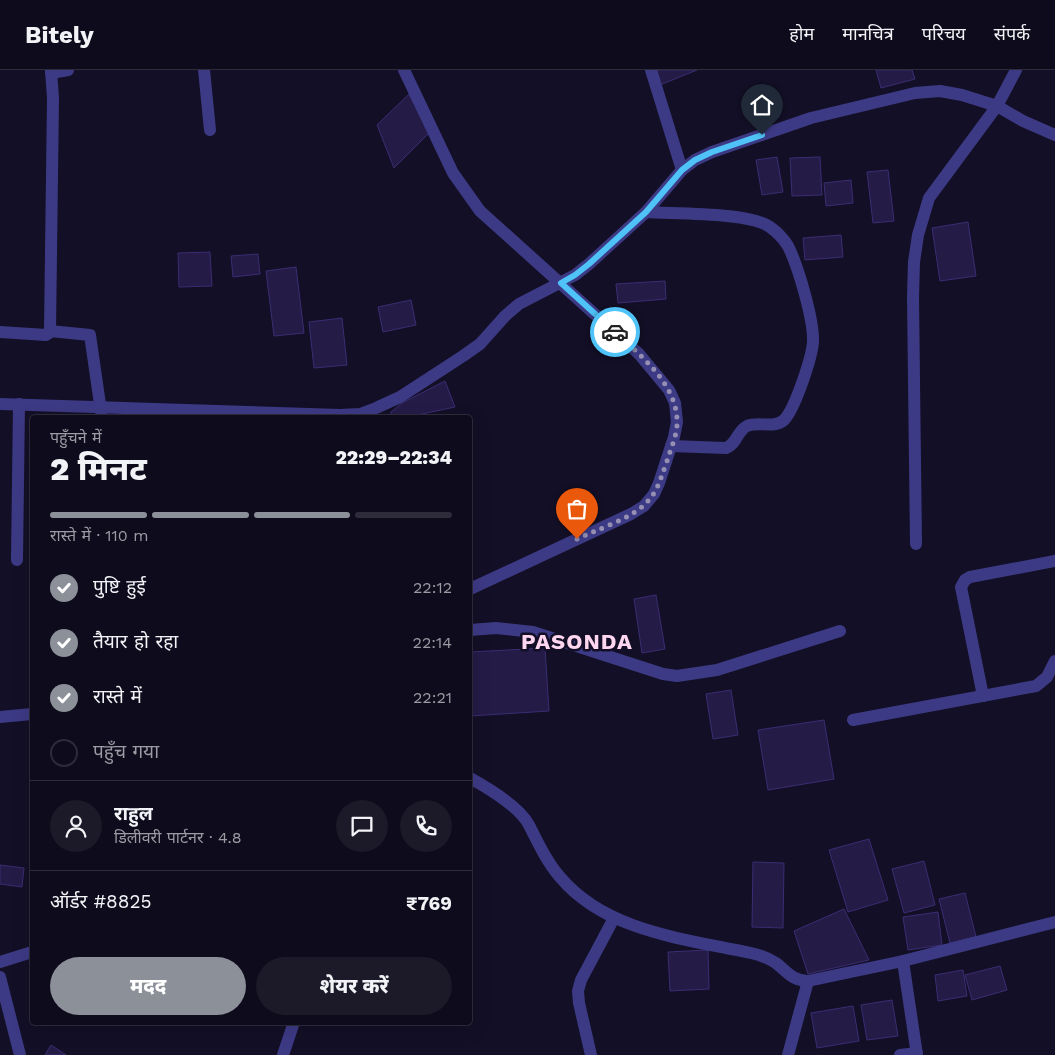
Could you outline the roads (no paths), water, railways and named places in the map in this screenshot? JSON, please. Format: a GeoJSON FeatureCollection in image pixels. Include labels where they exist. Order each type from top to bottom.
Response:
{"type":"FeatureCollection","features":[{"type":"Feature","properties":{"kind":"street"},"geometry":{"type":"LineString","coordinates":[[0,332],[46,335],[50,330],[53,98],[51,72],[68,70]]}},
{"type":"Feature","properties":{"kind":"street"},"geometry":{"type":"LineString","coordinates":[[204,70],[210,130]]}},
{"type":"Feature","properties":{"kind":"street"},"geometry":{"type":"LineString","coordinates":[[404,70],[452,172],[480,211],[639,354],[668,390],[675,404],[677,422],[671,446],[659,483],[654,494],[644,506],[631,514],[472,588]]}},
{"type":"Feature","properties":{"kind":"street"},"geometry":{"type":"LineString","coordinates":[[651,70],[682,170]]}},
{"type":"Feature","properties":{"kind":"street"},"geometry":{"type":"LineString","coordinates":[[916,544],[913,297],[914,262],[918,235],[929,198],[997,106],[1016,70]]}},
{"type":"Feature","properties":{"kind":"street"},"geometry":{"type":"LineString","coordinates":[[350,415],[377,413],[464,356],[480,344],[520,304],[575,275],[589,264],[646,212],[682,170],[695,160],[712,152],[811,118],[915,93],[940,91],[962,95],[997,106],[1023,121],[1055,135]]}},
{"type":"Feature","properties":{"kind":"street"},"geometry":{"type":"LineString","coordinates":[[646,212],[741,217],[758,220],[769,226],[781,236],[793,258],[812,324],[812,348],[805,374],[790,410],[783,420],[776,424],[747,426],[741,431],[733,444],[726,448],[671,446]]}},
{"type":"Feature","properties":{"kind":"street"},"geometry":{"type":"LineString","coordinates":[[50,330],[90,335],[101,412]]}},
{"type":"Feature","properties":{"kind":"street"},"geometry":{"type":"LineString","coordinates":[[0,404],[20,404],[101,412],[280,415]]}},
{"type":"Feature","properties":{"kind":"street"},"geometry":{"type":"LineString","coordinates":[[17,560],[20,404]]}},
{"type":"Feature","properties":{"kind":"street"},"geometry":{"type":"LineString","coordinates":[[983,696],[961,587],[965,580],[970,577],[1055,561]]}},
{"type":"Feature","properties":{"kind":"street"},"geometry":{"type":"LineString","coordinates":[[472,630],[496,628],[533,632],[663,674],[677,676],[717,670],[840,631]]}},
{"type":"Feature","properties":{"kind":"street"},"geometry":{"type":"LineString","coordinates":[[853,720],[1036,686],[1047,677],[1055,661]]}},
{"type":"Feature","properties":{"kind":"street"},"geometry":{"type":"LineString","coordinates":[[0,717],[30,714]]}},
{"type":"Feature","properties":{"kind":"street"},"geometry":{"type":"LineString","coordinates":[[472,779],[508,803],[522,816],[529,824],[532,833],[554,871],[569,888],[595,908],[636,927],[758,955],[770,960],[794,979],[800,981],[808,981],[903,961],[1055,922]]}},
{"type":"Feature","properties":{"kind":"street"},"geometry":{"type":"LineString","coordinates":[[591,1055],[578,992],[581,980],[614,918]]}},
{"type":"Feature","properties":{"kind":"street"},"geometry":{"type":"LineString","coordinates":[[0,962],[30,953]]}},
{"type":"Feature","properties":{"kind":"street"},"geometry":{"type":"LineString","coordinates":[[900,1055],[917,1054],[903,961]]}},
{"type":"Feature","properties":{"kind":"street"},"geometry":{"type":"LineString","coordinates":[[0,977],[20,1055]]}},
{"type":"Feature","properties":{"kind":"street"},"geometry":{"type":"LineString","coordinates":[[788,1055],[808,981]]}},
{"type":"Feature","properties":{"kind":"street"},"geometry":{"type":"LineString","coordinates":[[283,1055],[293,1025]]}},
{"type":"Feature","properties":{"kind":"district","name":"PASONDA"},"geometry":{"type":"Point","coordinates":[577,641]}}]}
